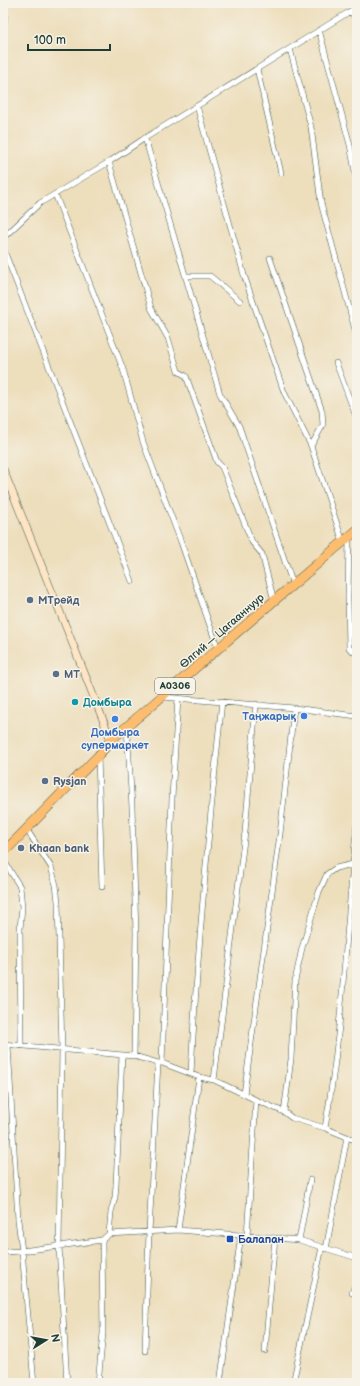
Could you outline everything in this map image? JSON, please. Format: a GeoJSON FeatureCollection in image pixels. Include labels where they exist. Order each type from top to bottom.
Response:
{"type":"FeatureCollection","features":[{"type":"Feature","properties":{"kind":"highway","name":"Өлгий — Цагааннуур"},"geometry":{"type":"LineString","coordinates":[[3,853],[98,756],[111,740],[357,530]]}},
{"type":"Feature","properties":{"kind":"street"},"geometry":{"type":"LineString","coordinates":[[3,24],[4,3]]}},
{"type":"Feature","properties":{"kind":"street"},"geometry":{"type":"LineString","coordinates":[[3,238],[40,203],[109,162],[145,138],[357,7]]}},
{"type":"Feature","properties":{"kind":"street"},"geometry":{"type":"LineString","coordinates":[[350,11],[357,19]]}},
{"type":"Feature","properties":{"kind":"street"},"geometry":{"type":"LineString","coordinates":[[319,30],[350,145],[357,182]]}},
{"type":"Feature","properties":{"kind":"street"},"geometry":{"type":"LineString","coordinates":[[290,48],[311,127],[321,203],[357,337]]}},
{"type":"Feature","properties":{"kind":"street"},"geometry":{"type":"LineString","coordinates":[[257,69],[281,173]]}},
{"type":"Feature","properties":{"kind":"street"},"geometry":{"type":"LineString","coordinates":[[197,106],[244,275],[284,392],[311,446],[346,540],[349,648],[357,654]]}},
{"type":"Feature","properties":{"kind":"street"},"geometry":{"type":"LineString","coordinates":[[145,138],[220,394],[239,426],[293,585]]}},
{"type":"Feature","properties":{"kind":"street"},"geometry":{"type":"LineString","coordinates":[[109,162],[151,308],[168,338],[178,371],[186,376],[217,462],[222,467],[252,542],[262,554],[274,601]]}},
{"type":"Feature","properties":{"kind":"street"},"geometry":{"type":"LineString","coordinates":[[55,194],[123,369],[143,442],[181,542],[218,649]]}},
{"type":"Feature","properties":{"kind":"street"},"geometry":{"type":"LineString","coordinates":[[3,248],[132,581]]}},
{"type":"Feature","properties":{"kind":"street"},"geometry":{"type":"LineString","coordinates":[[270,258],[322,411],[323,425],[311,446]]}},
{"type":"Feature","properties":{"kind":"street"},"geometry":{"type":"LineString","coordinates":[[185,276],[210,276],[240,301]]}},
{"type":"Feature","properties":{"kind":"street"},"geometry":{"type":"LineString","coordinates":[[336,362],[357,419]]}},
{"type":"Feature","properties":{"kind":"street"},"geometry":{"type":"LineString","coordinates":[[3,469],[111,740]]}},
{"type":"Feature","properties":{"kind":"street"},"geometry":{"type":"LineString","coordinates":[[163,697],[256,704],[357,716]]}},
{"type":"Feature","properties":{"kind":"street"},"geometry":{"type":"LineString","coordinates":[[145,1351],[149,1232],[160,1063],[178,698]]}},
{"type":"Feature","properties":{"kind":"street"},"geometry":{"type":"LineString","coordinates":[[191,1074],[194,1010],[204,882],[222,701]]}},
{"type":"Feature","properties":{"kind":"street"},"geometry":{"type":"LineString","coordinates":[[214,1080],[245,832],[256,704]]}},
{"type":"Feature","properties":{"kind":"street"},"geometry":{"type":"LineString","coordinates":[[244,1094],[280,834],[294,708]]}},
{"type":"Feature","properties":{"kind":"street"},"geometry":{"type":"LineString","coordinates":[[127,727],[132,807],[136,933],[134,1056]]}},
{"type":"Feature","properties":{"kind":"street"},"geometry":{"type":"LineString","coordinates":[[98,756],[102,887]]}},
{"type":"Feature","properties":{"kind":"street"},"geometry":{"type":"LineString","coordinates":[[325,1128],[333,1088],[357,824]]}},
{"type":"Feature","properties":{"kind":"street"},"geometry":{"type":"LineString","coordinates":[[27,830],[51,867],[56,885],[58,902],[62,1049],[59,1246],[67,1383]]}},
{"type":"Feature","properties":{"kind":"street"},"geometry":{"type":"LineString","coordinates":[[3,859],[20,887],[22,906],[20,929],[21,1046]]}},
{"type":"Feature","properties":{"kind":"street"},"geometry":{"type":"LineString","coordinates":[[284,1112],[291,1059],[295,981],[302,948],[319,892],[327,874],[336,868],[353,864]]}},
{"type":"Feature","properties":{"kind":"street"},"geometry":{"type":"LineString","coordinates":[[34,1383],[18,1220],[6,1045],[134,1056],[160,1063],[199,1077],[214,1080],[284,1112],[292,1118],[325,1128],[357,1141]]}},
{"type":"Feature","properties":{"kind":"street"},"geometry":{"type":"LineString","coordinates":[[109,1234],[111,1212],[116,1191],[122,1055]]}},
{"type":"Feature","properties":{"kind":"street"},"geometry":{"type":"LineString","coordinates":[[178,1230],[199,1077]]}},
{"type":"Feature","properties":{"kind":"street"},"geometry":{"type":"LineString","coordinates":[[247,1236],[256,1100]]}},
{"type":"Feature","properties":{"kind":"street"},"geometry":{"type":"LineString","coordinates":[[293,1383],[324,1248],[347,1137]]}},
{"type":"Feature","properties":{"kind":"street"},"geometry":{"type":"LineString","coordinates":[[298,1240],[310,1180]]}},
{"type":"Feature","properties":{"kind":"street"},"geometry":{"type":"LineString","coordinates":[[3,1252],[22,1251],[102,1240],[109,1234],[178,1230],[298,1240],[357,1258]]}},
{"type":"Feature","properties":{"kind":"street"},"geometry":{"type":"LineString","coordinates":[[220,1383],[241,1235]]}},
{"type":"Feature","properties":{"kind":"street"},"geometry":{"type":"LineString","coordinates":[[265,1351],[274,1238]]}},
{"type":"Feature","properties":{"kind":"street"},"geometry":{"type":"LineString","coordinates":[[98,1383],[103,1333],[102,1240]]}},
{"type":"Feature","properties":{"kind":"street"},"geometry":{"type":"LineString","coordinates":[[352,1293],[357,1280]]}},
{"type":"Feature","properties":{"kind":"place","name":"MTрейд"},"geometry":{"type":"Point","coordinates":[30,600]}},
{"type":"Feature","properties":{"kind":"place","name":"МТ"},"geometry":{"type":"Point","coordinates":[56,674]}},
{"type":"Feature","properties":{"kind":"place","name":"Домбыра"},"geometry":{"type":"Point","coordinates":[75,702]}},
{"type":"Feature","properties":{"kind":"place","name":"Таңжарық"},"geometry":{"type":"Point","coordinates":[304,716]}},
{"type":"Feature","properties":{"kind":"place","name":"Домбыра супермаркет"},"geometry":{"type":"Point","coordinates":[115,719]}},
{"type":"Feature","properties":{"kind":"place","name":"Rysjan"},"geometry":{"type":"Point","coordinates":[45,781]}},
{"type":"Feature","properties":{"kind":"place","name":"Khaan bank"},"geometry":{"type":"Point","coordinates":[21,848]}},
{"type":"Feature","properties":{"kind":"place","name":"Балапан"},"geometry":{"type":"Point","coordinates":[230,1239]}}]}
